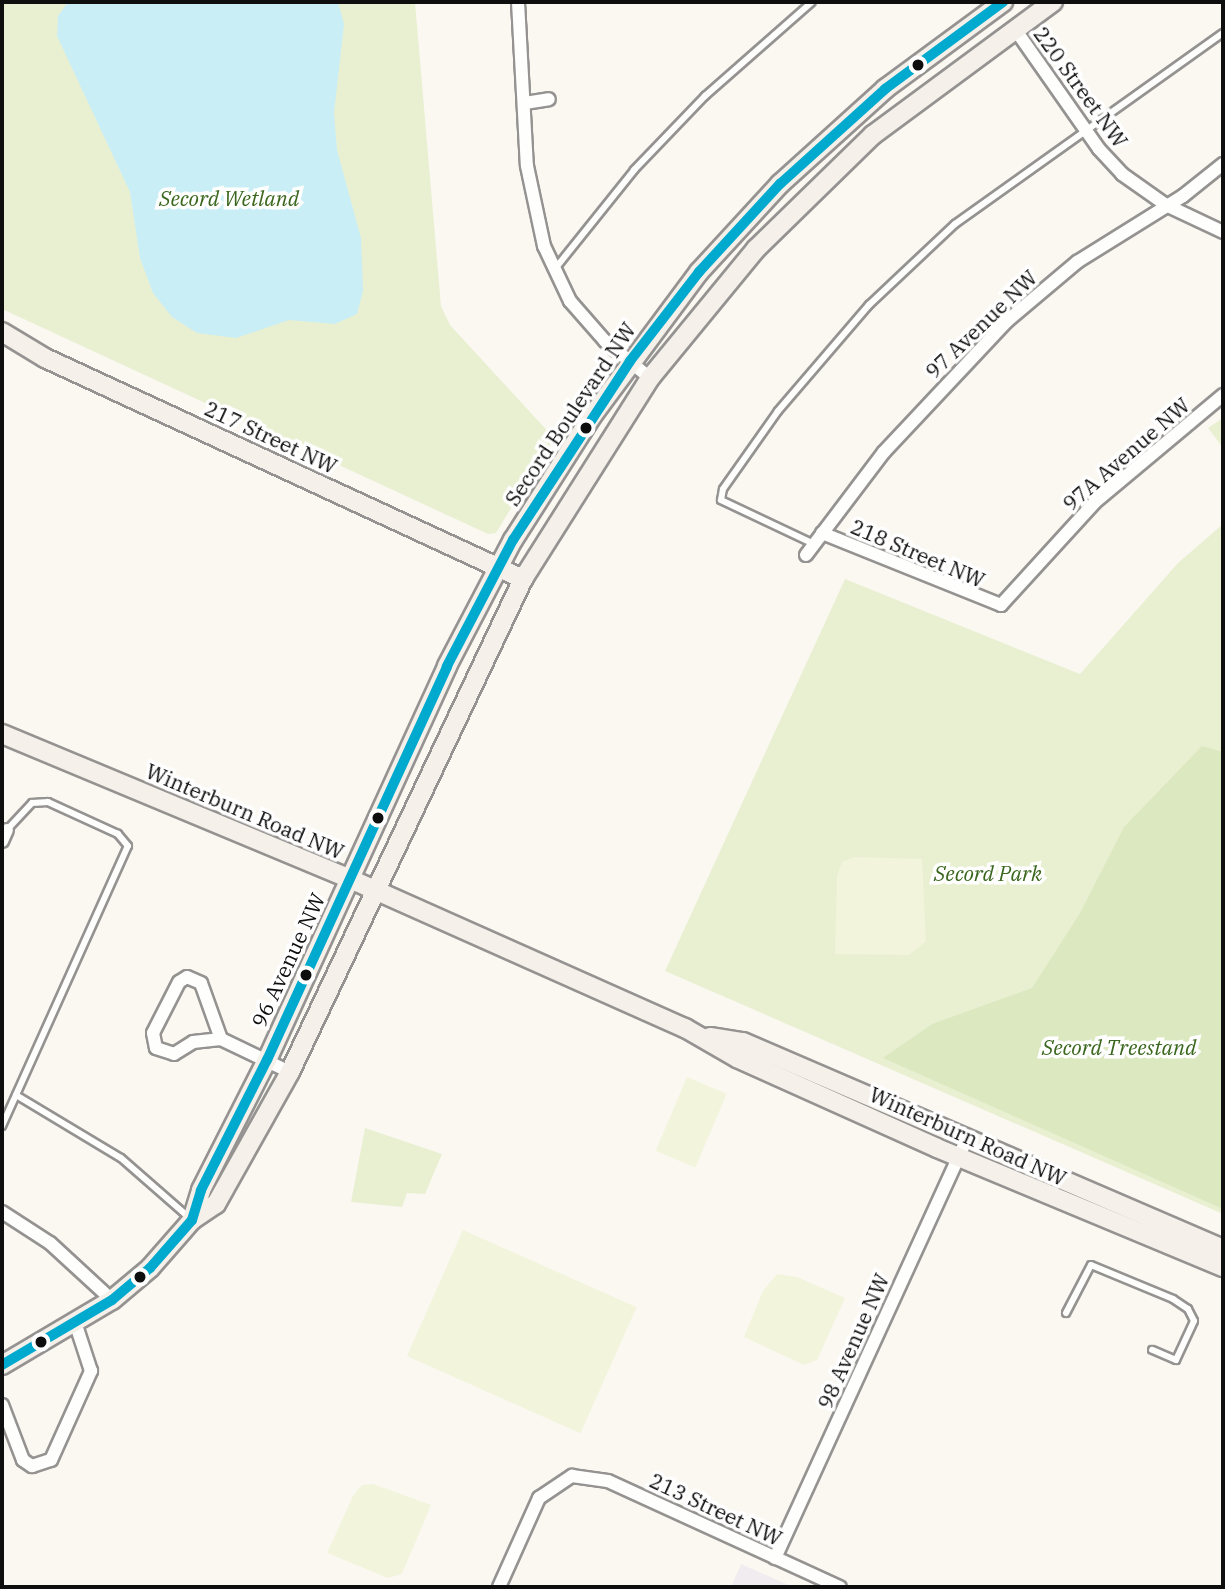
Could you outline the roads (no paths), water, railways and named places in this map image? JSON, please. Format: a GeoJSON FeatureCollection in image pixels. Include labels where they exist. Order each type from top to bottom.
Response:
{"type":"FeatureCollection","features":[{"type":"Feature","properties":{"kind":"street"},"geometry":{"type":"LineString","coordinates":[[518,2],[533,205],[554,270],[587,321],[650,378]]}},
{"type":"Feature","properties":{"kind":"street"},"geometry":{"type":"LineString","coordinates":[[376,891],[448,730],[523,579],[650,378],[730,278],[800,205],[873,135],[1053,2]]}},
{"type":"Feature","properties":{"kind":"street"},"geometry":{"type":"LineString","coordinates":[[999,3],[1015,29]]}},
{"type":"Feature","properties":{"kind":"street","name":"Secord Boulevard NW"},"geometry":{"type":"LineString","coordinates":[[350,880],[447,666],[499,566],[629,361],[699,272],[779,184],[875,98],[999,3]]}},
{"type":"Feature","properties":{"kind":"street","name":"220 Street NW"},"geometry":{"type":"LineString","coordinates":[[1015,29],[1085,128],[1122,174],[1166,205],[1223,232]]}},
{"type":"Feature","properties":{"kind":"street"},"geometry":{"type":"LineString","coordinates":[[525,103],[549,99]]}},
{"type":"Feature","properties":{"kind":"street","name":"97 Avenue NW"},"geometry":{"type":"LineString","coordinates":[[806,555],[892,443],[1007,321],[1077,262],[1166,205],[1223,164]]}},
{"type":"Feature","properties":{"kind":"street","name":"217 Street NW"},"geometry":{"type":"LineString","coordinates":[[2,332],[45,358],[523,579]]}},
{"type":"Feature","properties":{"kind":"street","name":"97A Avenue NW"},"geometry":{"type":"LineString","coordinates":[[1001,605],[1095,502],[1223,395]]}},
{"type":"Feature","properties":{"kind":"street","name":"218 Street NW"},"geometry":{"type":"LineString","coordinates":[[818,539],[1001,605]]}},
{"type":"Feature","properties":{"kind":"street","name":"Winterburn Road NW"},"geometry":{"type":"LineString","coordinates":[[2,734],[376,891],[700,1035],[737,1058],[957,1157],[1223,1267]]}},
{"type":"Feature","properties":{"kind":"street","name":"96 Avenue NW"},"geometry":{"type":"LineString","coordinates":[[192,1220],[201,1190],[267,1060],[350,880]]}},
{"type":"Feature","properties":{"kind":"street","name":"96 Avenue NW"},"geometry":{"type":"LineString","coordinates":[[2,1365],[76,1325],[112,1300],[150,1268],[192,1220],[223,1194],[290,1072],[376,891]]}},
{"type":"Feature","properties":{"kind":"street","name":"96 Avenue NW"},"geometry":{"type":"LineString","coordinates":[[221,1039],[201,982],[187,977],[179,982],[153,1033],[156,1048],[174,1054],[193,1042],[221,1039],[290,1072]]}},
{"type":"Feature","properties":{"kind":"street","name":"Winterburn Road NW"},"geometry":{"type":"LineString","coordinates":[[700,1035],[743,1042],[1223,1249]]}},
{"type":"Feature","properties":{"kind":"street","name":"98 Avenue NW"},"geometry":{"type":"LineString","coordinates":[[775,1558],[966,1140]]}},
{"type":"Feature","properties":{"kind":"street"},"geometry":{"type":"LineString","coordinates":[[2,1212],[50,1243],[112,1300]]}},
{"type":"Feature","properties":{"kind":"street"},"geometry":{"type":"LineString","coordinates":[[2,1405],[23,1460],[32,1466],[51,1460],[91,1371],[76,1325]]}},
{"type":"Feature","properties":{"kind":"street","name":"213 Street NW"},"geometry":{"type":"LineString","coordinates":[[499,1587],[539,1498],[572,1476],[608,1480],[840,1587]]}},
{"type":"Feature","properties":{"kind":"lane"},"geometry":{"type":"LineString","coordinates":[[554,270],[634,170],[705,96],[812,2]]}},
{"type":"Feature","properties":{"kind":"lane"},"geometry":{"type":"LineString","coordinates":[[818,539],[726,506],[721,495],[778,411],[869,305],[955,223],[1085,128],[1223,33]]}},
{"type":"Feature","properties":{"kind":"lane"},"geometry":{"type":"LineString","coordinates":[[2,1126],[128,846],[118,834],[48,802],[32,803],[4,835]]}},
{"type":"Feature","properties":{"kind":"lane"},"geometry":{"type":"LineString","coordinates":[[16,1095],[121,1158],[192,1220]]}},
{"type":"Feature","properties":{"kind":"lane"},"geometry":{"type":"LineString","coordinates":[[1066,1313],[1091,1265],[1173,1299],[1188,1309],[1194,1321],[1176,1360],[1152,1350]]}},
{"type":"Feature","properties":{"kind":"water"},"geometry":{"type":"Polygon","coordinates":[[[68,2],[338,2],[344,24],[334,113],[337,150],[361,238],[363,291],[357,314],[335,324],[289,320],[236,338],[197,333],[172,317],[153,293],[140,258],[130,192],[57,36],[58,16],[68,2]]]}},
{"type":"Feature","properties":{"kind":"park label","name":"Secord Wetland"},"geometry":{"type":"Point","coordinates":[229,198]}},
{"type":"Feature","properties":{"kind":"park label","name":"Secord Park"},"geometry":{"type":"Point","coordinates":[988,873]}},
{"type":"Feature","properties":{"kind":"park label","name":"Secord Treestand"},"geometry":{"type":"Point","coordinates":[1119,1047]}}]}
